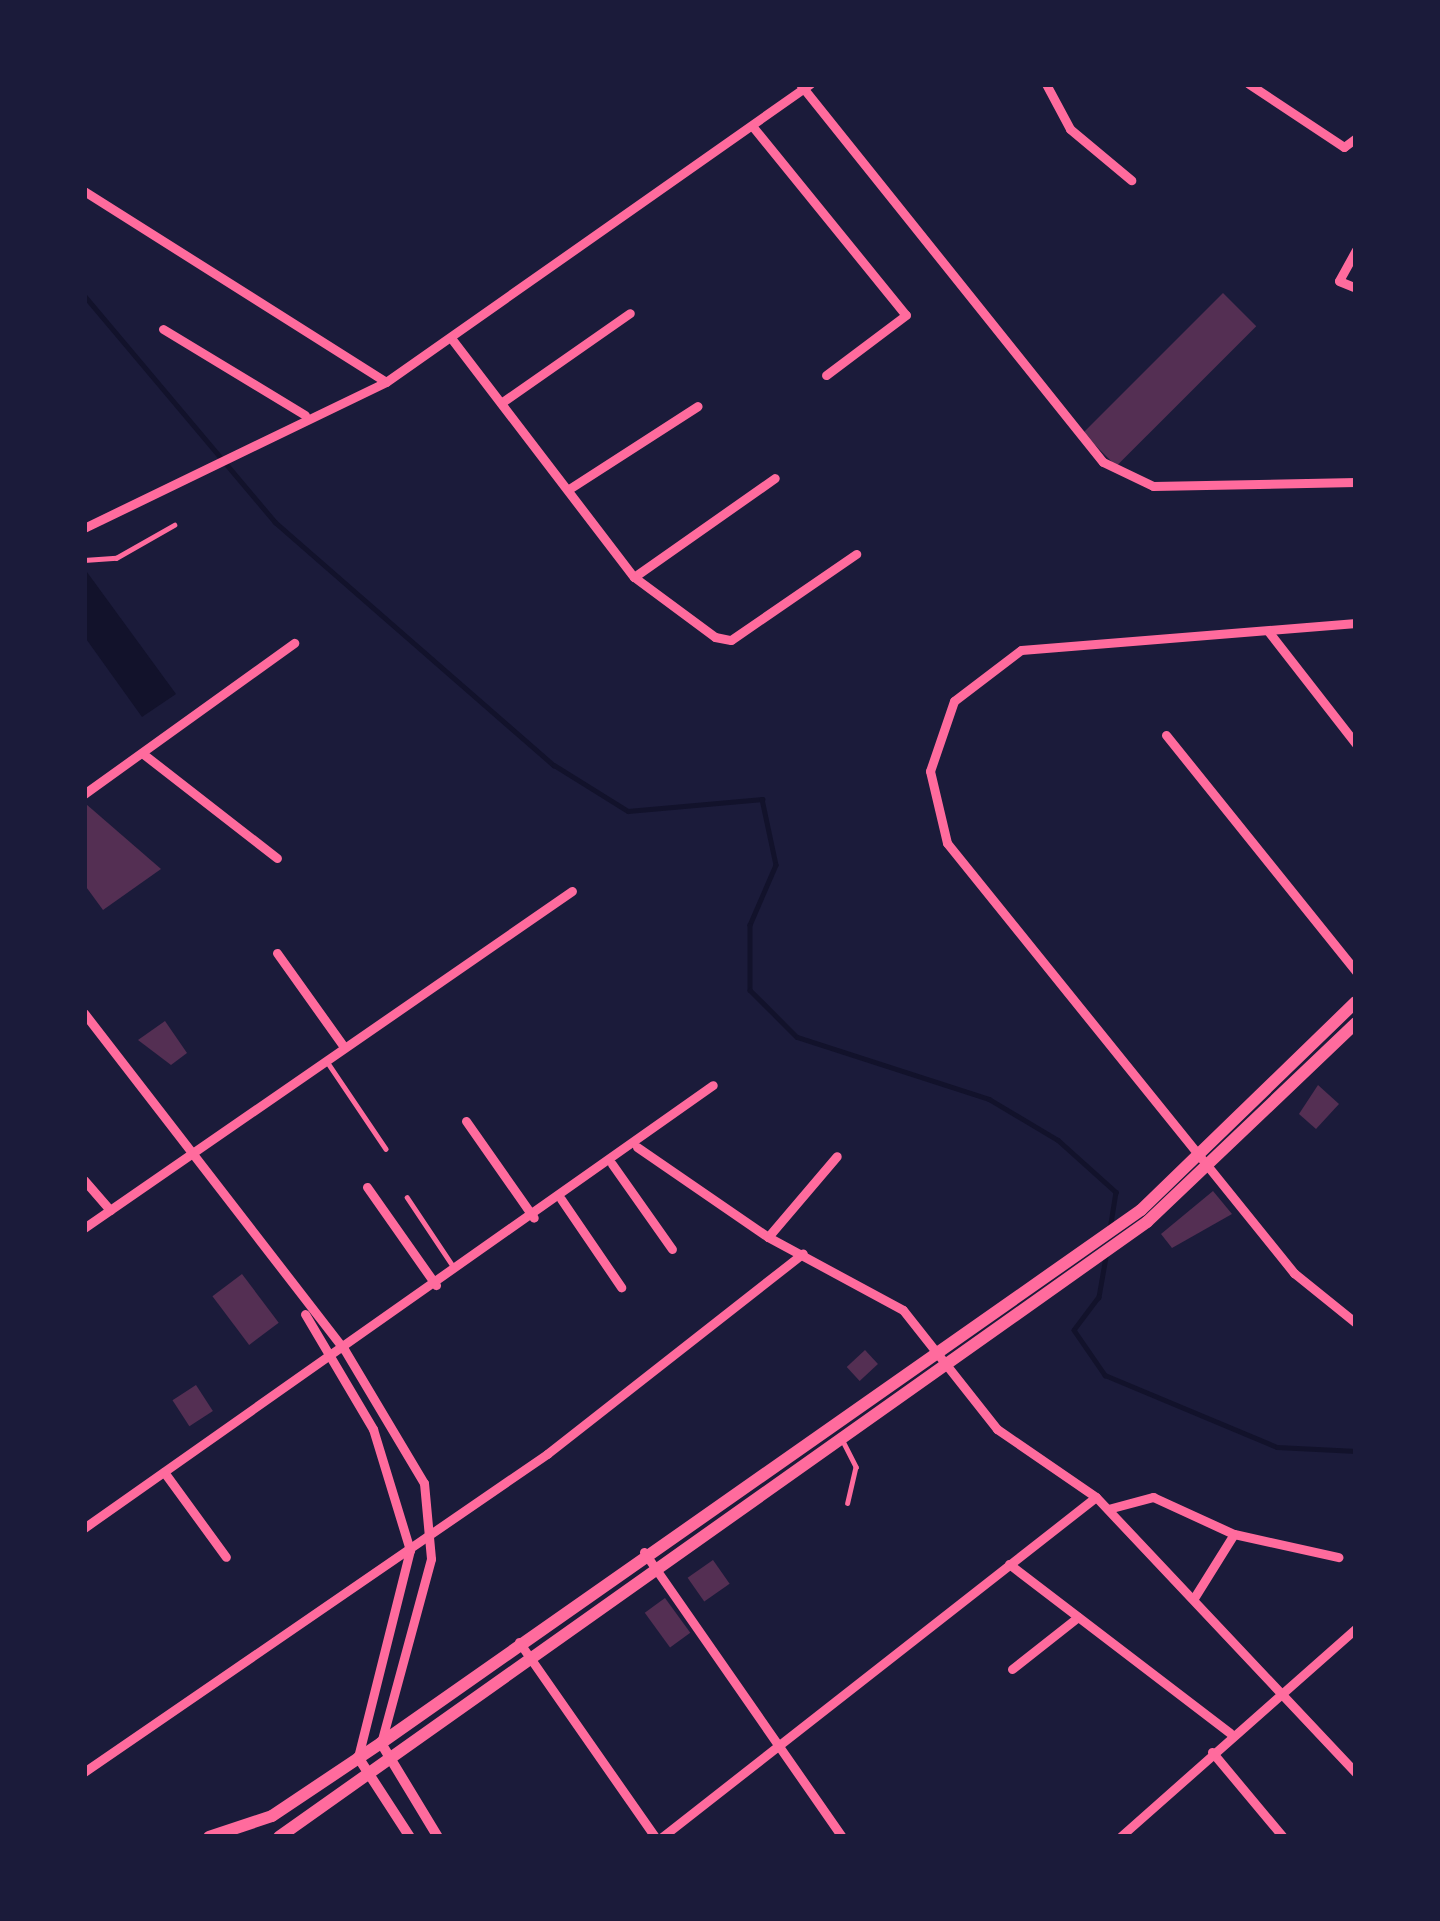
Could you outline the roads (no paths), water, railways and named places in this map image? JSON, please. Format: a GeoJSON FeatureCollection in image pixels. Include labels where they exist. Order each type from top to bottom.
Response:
{"type":"FeatureCollection","features":[{"type":"Feature","properties":{"kind":"main road"},"geometry":{"type":"LineString","coordinates":[[1210,1161],[1356,1002]]}},
{"type":"Feature","properties":{"kind":"main road"},"geometry":{"type":"LineString","coordinates":[[209,1837],[272,1816],[939,1348],[1061,1274],[1144,1216],[1210,1161],[1356,1023]]}},
{"type":"Feature","properties":{"kind":"main road"},"geometry":{"type":"LineString","coordinates":[[279,1837],[391,1767],[532,1661],[951,1366],[1061,1274]]}},
{"type":"Feature","properties":{"kind":"street"},"geometry":{"type":"LineString","coordinates":[[1046,84],[1070,129],[1131,179]]}},
{"type":"Feature","properties":{"kind":"street"},"geometry":{"type":"LineString","coordinates":[[1249,84],[1344,147],[1356,138]]}},
{"type":"Feature","properties":{"kind":"street"},"geometry":{"type":"LineString","coordinates":[[84,528],[242,444],[386,382],[805,86],[1103,461],[1153,486],[1356,482]]}},
{"type":"Feature","properties":{"kind":"street"},"geometry":{"type":"LineString","coordinates":[[753,127],[906,315],[826,375]]}},
{"type":"Feature","properties":{"kind":"street"},"geometry":{"type":"LineString","coordinates":[[84,191],[386,382]]}},
{"type":"Feature","properties":{"kind":"street"},"geometry":{"type":"LineString","coordinates":[[1356,250],[1339,280],[1356,288]]}},
{"type":"Feature","properties":{"kind":"street"},"geometry":{"type":"LineString","coordinates":[[501,403],[630,313]]}},
{"type":"Feature","properties":{"kind":"street"},"geometry":{"type":"LineString","coordinates":[[163,329],[305,416]]}},
{"type":"Feature","properties":{"kind":"street"},"geometry":{"type":"LineString","coordinates":[[451,338],[634,577],[724,641],[856,554]]}},
{"type":"Feature","properties":{"kind":"street"},"geometry":{"type":"LineString","coordinates":[[569,489],[698,406]]}},
{"type":"Feature","properties":{"kind":"street"},"geometry":{"type":"LineString","coordinates":[[634,577],[776,478]]}},
{"type":"Feature","properties":{"kind":"street"},"geometry":{"type":"LineString","coordinates":[[1356,623],[1021,650],[966,685],[932,755],[947,843],[1210,1161],[1294,1273],[1356,1323]]}},
{"type":"Feature","properties":{"kind":"street"},"geometry":{"type":"LineString","coordinates":[[1268,631],[1356,744]]}},
{"type":"Feature","properties":{"kind":"street"},"geometry":{"type":"LineString","coordinates":[[84,794],[293,643]]}},
{"type":"Feature","properties":{"kind":"street"},"geometry":{"type":"LineString","coordinates":[[1166,735],[1356,971]]}},
{"type":"Feature","properties":{"kind":"street"},"geometry":{"type":"LineString","coordinates":[[142,753],[277,858]]}},
{"type":"Feature","properties":{"kind":"street"},"geometry":{"type":"LineString","coordinates":[[84,1228],[572,891]]}},
{"type":"Feature","properties":{"kind":"street"},"geometry":{"type":"LineString","coordinates":[[277,953],[344,1046]]}},
{"type":"Feature","properties":{"kind":"street"},"geometry":{"type":"LineString","coordinates":[[84,1013],[303,1309],[344,1349],[407,1448],[433,1535],[380,1743],[438,1837]]}},
{"type":"Feature","properties":{"kind":"street"},"geometry":{"type":"LineString","coordinates":[[84,1528],[637,1147],[713,1085]]}},
{"type":"Feature","properties":{"kind":"street"},"geometry":{"type":"LineString","coordinates":[[466,1121],[534,1218]]}},
{"type":"Feature","properties":{"kind":"street"},"geometry":{"type":"LineString","coordinates":[[637,1147],[768,1237],[903,1310],[939,1348],[997,1429],[1108,1508],[1356,1773]]}},
{"type":"Feature","properties":{"kind":"street"},"geometry":{"type":"LineString","coordinates":[[768,1237],[837,1156]]}},
{"type":"Feature","properties":{"kind":"street"},"geometry":{"type":"LineString","coordinates":[[612,1164],[672,1249]]}},
{"type":"Feature","properties":{"kind":"street"},"geometry":{"type":"LineString","coordinates":[[84,1180],[110,1210]]}},
{"type":"Feature","properties":{"kind":"street"},"geometry":{"type":"LineString","coordinates":[[367,1187],[436,1285]]}},
{"type":"Feature","properties":{"kind":"street"},"geometry":{"type":"LineString","coordinates":[[561,1199],[621,1287]]}},
{"type":"Feature","properties":{"kind":"street"},"geometry":{"type":"LineString","coordinates":[[84,1772],[433,1535],[721,1328],[803,1253]]}},
{"type":"Feature","properties":{"kind":"street"},"geometry":{"type":"LineString","coordinates":[[303,1309],[326,1360],[374,1429],[410,1550],[358,1757],[410,1837]]}},
{"type":"Feature","properties":{"kind":"street"},"geometry":{"type":"LineString","coordinates":[[164,1472],[226,1557]]}},
{"type":"Feature","properties":{"kind":"street"},"geometry":{"type":"LineString","coordinates":[[519,1642],[658,1837],[1096,1497]]}},
{"type":"Feature","properties":{"kind":"street"},"geometry":{"type":"LineString","coordinates":[[1108,1508],[1153,1497],[1234,1534],[1338,1557]]}},
{"type":"Feature","properties":{"kind":"street"},"geometry":{"type":"LineString","coordinates":[[1194,1598],[1234,1534]]}},
{"type":"Feature","properties":{"kind":"street"},"geometry":{"type":"LineString","coordinates":[[644,1552],[842,1837]]}},
{"type":"Feature","properties":{"kind":"street"},"geometry":{"type":"LineString","coordinates":[[1009,1564],[1231,1733]]}},
{"type":"Feature","properties":{"kind":"street"},"geometry":{"type":"LineString","coordinates":[[1012,1669],[1078,1617]]}},
{"type":"Feature","properties":{"kind":"street"},"geometry":{"type":"LineString","coordinates":[[1120,1837],[1279,1686],[1356,1628]]}},
{"type":"Feature","properties":{"kind":"street"},"geometry":{"type":"LineString","coordinates":[[1212,1752],[1282,1837]]}},
{"type":"Feature","properties":{"kind":"lane"},"geometry":{"type":"LineString","coordinates":[[84,560],[116,558],[174,525]]}},
{"type":"Feature","properties":{"kind":"lane"},"geometry":{"type":"LineString","coordinates":[[326,1060],[386,1149]]}},
{"type":"Feature","properties":{"kind":"lane"},"geometry":{"type":"LineString","coordinates":[[407,1197],[456,1271]]}},
{"type":"Feature","properties":{"kind":"lane"},"geometry":{"type":"LineString","coordinates":[[844,1443],[856,1467],[848,1503]]}},
{"type":"Feature","properties":{"kind":"waterway"},"geometry":{"type":"LineString","coordinates":[[84,295],[275,522],[554,765],[628,811],[762,799],[776,865],[750,925],[750,990],[797,1037],[989,1099],[1058,1140],[1116,1192],[1110,1228]]}},
{"type":"Feature","properties":{"kind":"waterway"},"geometry":{"type":"LineString","coordinates":[[1106,1257],[1099,1297],[1074,1330],[1105,1375],[1277,1447],[1356,1451]]}}]}
